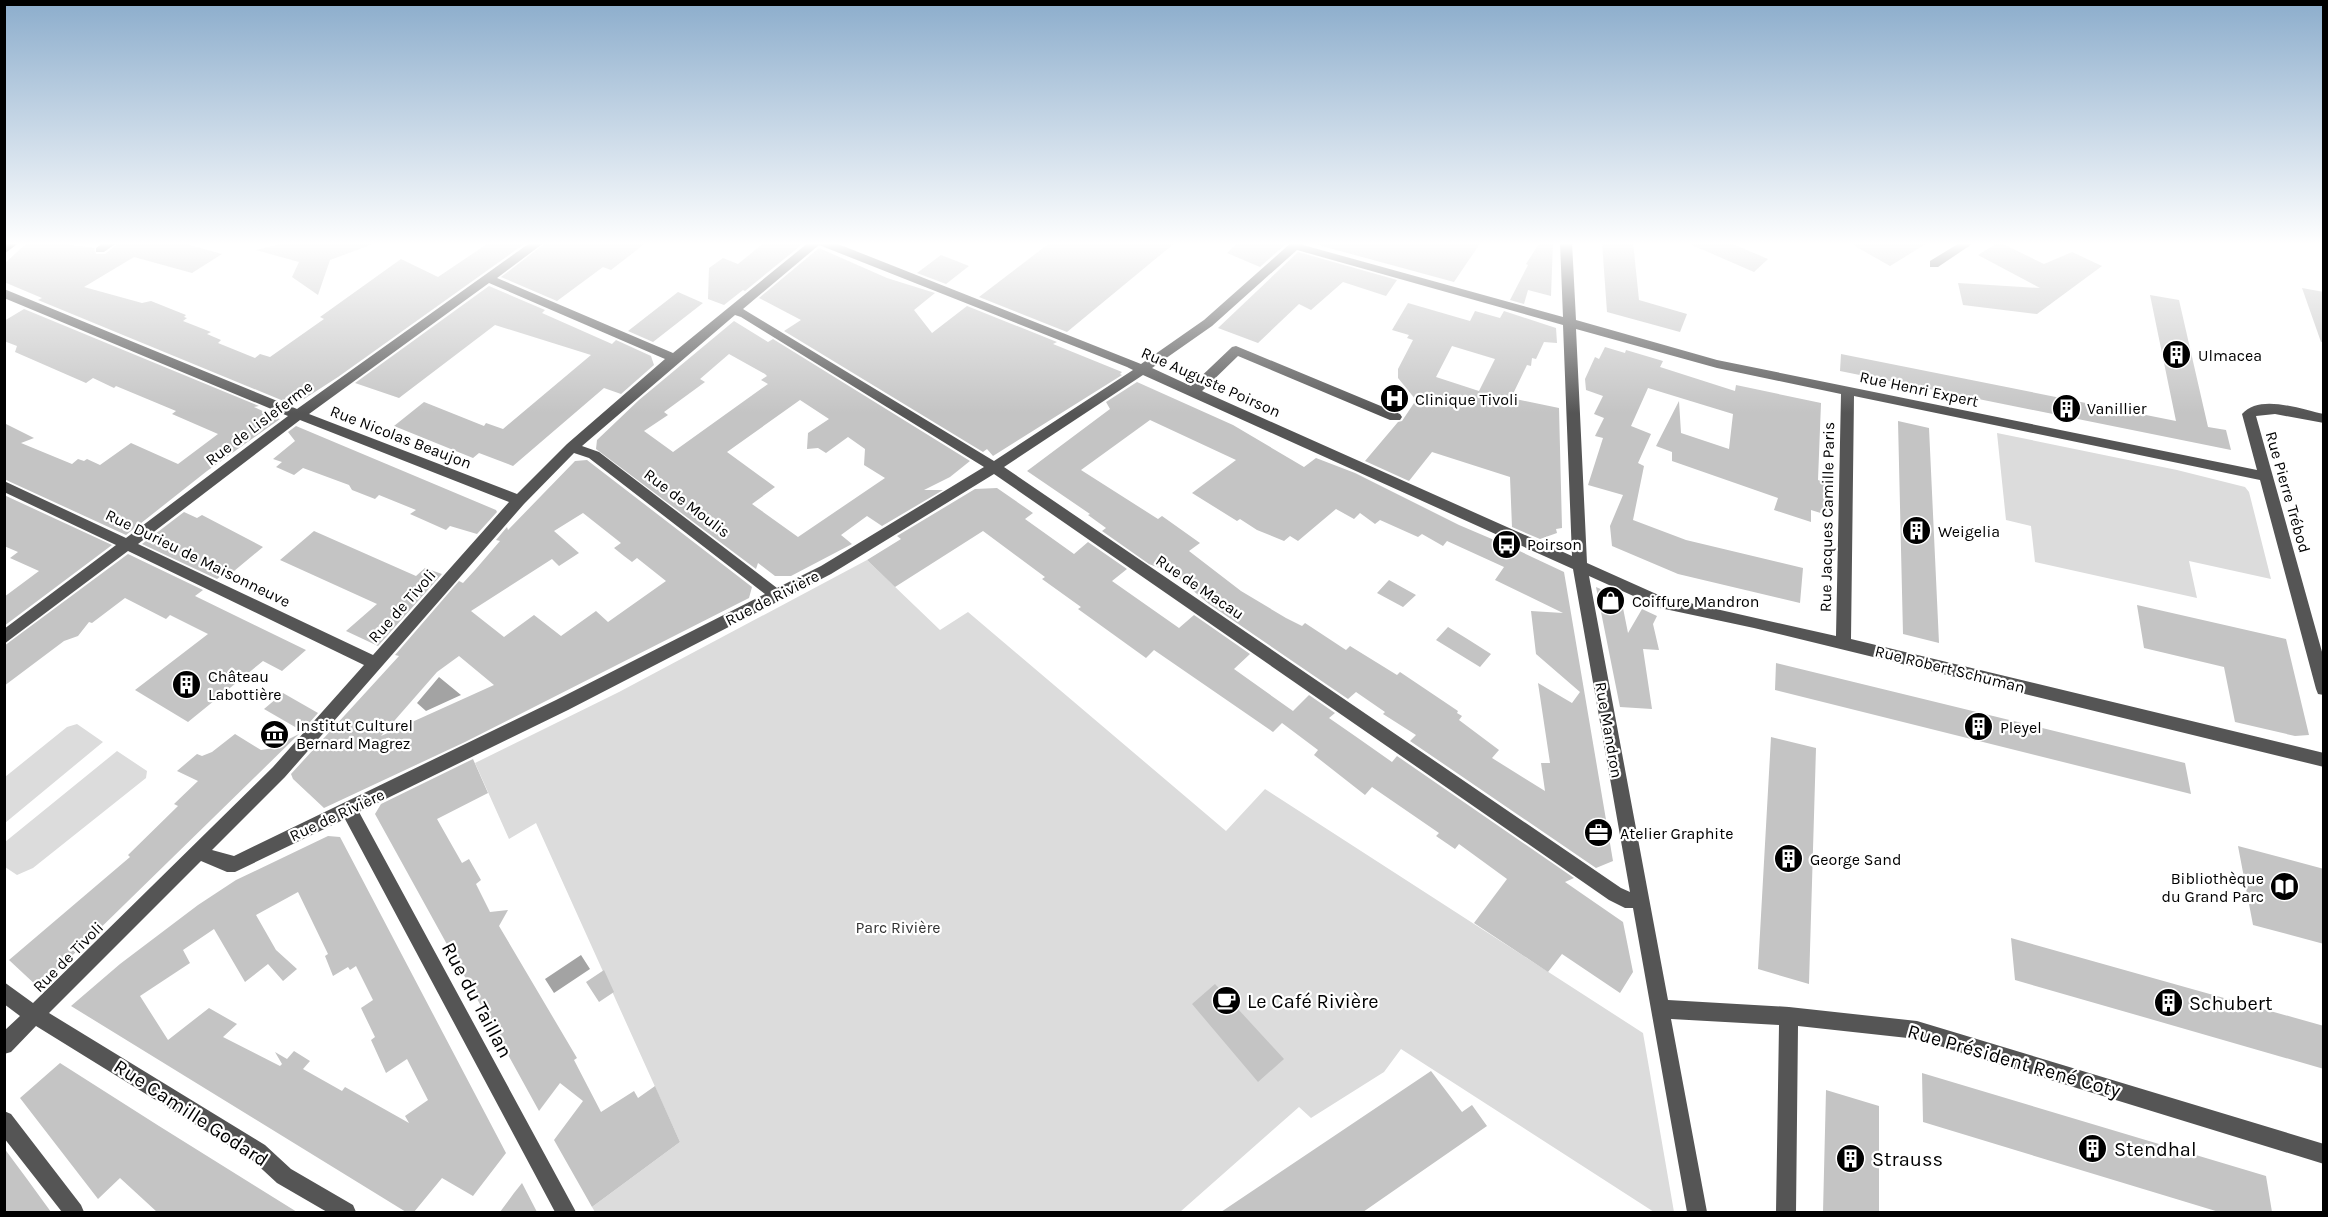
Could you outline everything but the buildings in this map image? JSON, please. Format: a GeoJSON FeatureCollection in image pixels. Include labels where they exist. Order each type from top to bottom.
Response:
{"type":"FeatureCollection","features":[{"type":"Feature","properties":{"kind":"street","name":"Rue Nicolas Beaujon"},"geometry":{"type":"LineString","coordinates":[[32,299],[299,414],[519,500]]}},
{"type":"Feature","properties":{"kind":"street","name":"Rue de Lisleferme"},"geometry":{"type":"LineString","coordinates":[[4,638],[299,414],[459,299]]}},
{"type":"Feature","properties":{"kind":"street"},"geometry":{"type":"LineString","coordinates":[[536,299],[674,358]]}},
{"type":"Feature","properties":{"kind":"street","name":"Rue de Tivoli"},"geometry":{"type":"LineString","coordinates":[[4,1045],[279,772],[519,500],[572,447],[746,299]]}},
{"type":"Feature","properties":{"kind":"street","name":"Rue Auguste Poirson"},"geometry":{"type":"LineString","coordinates":[[965,299],[1142,369],[1580,567]]}},
{"type":"Feature","properties":{"kind":"street","name":"Rue de Rivière"},"geometry":{"type":"LineString","coordinates":[[199,852],[227,864],[235,864],[349,810],[835,565],[994,467],[1142,369],[1208,323],[1235,299]]}},
{"type":"Feature","properties":{"kind":"street","name":"Rue Henri Expert"},"geometry":{"type":"LineString","coordinates":[[1486,299],[1717,364],[2265,476]]}},
{"type":"Feature","properties":{"kind":"street","name":"Rue Mandron"},"geometry":{"type":"LineString","coordinates":[[1569,299],[1580,567],[1697,1212]]}},
{"type":"Feature","properties":{"kind":"street","name":"Rue de Macau"},"geometry":{"type":"LineString","coordinates":[[733,309],[745,314],[994,467],[1615,894],[1625,900],[1640,900]]}},
{"type":"Feature","properties":{"kind":"street"},"geometry":{"type":"LineString","coordinates":[[1193,392],[1236,350],[1395,417]]}},
{"type":"Feature","properties":{"kind":"street","name":"Rue Jacques Camille Paris"},"geometry":{"type":"LineString","coordinates":[[1842,643],[1848,391]]}},
{"type":"Feature","properties":{"kind":"street","name":"Rue Pierre Trébod"},"geometry":{"type":"LineString","coordinates":[[2324,419],[2268,409],[2256,409],[2249,414],[2324,689]]}},
{"type":"Feature","properties":{"kind":"street","name":"Rue de Moulis"},"geometry":{"type":"LineString","coordinates":[[572,447],[594,455],[768,587],[775,596]]}},
{"type":"Feature","properties":{"kind":"street","name":"Rue Durieu de Maisonneuve"},"geometry":{"type":"LineString","coordinates":[[4,486],[375,663]]}},
{"type":"Feature","properties":{"kind":"street","name":"Rue Robert Schuman"},"geometry":{"type":"LineString","coordinates":[[1580,567],[1660,602],[1842,643],[2324,760]]}},
{"type":"Feature","properties":{"kind":"street","name":"Rue du Taillan"},"geometry":{"type":"LineString","coordinates":[[349,810],[566,1212]]}},
{"type":"Feature","properties":{"kind":"street","name":"Rue Camille Godard"},"geometry":{"type":"LineString","coordinates":[[4,991],[34,1015],[258,1152],[284,1176],[346,1212]]}},
{"type":"Feature","properties":{"kind":"street","name":"Rue Président René Coty"},"geometry":{"type":"LineString","coordinates":[[1660,1009],[1789,1016],[1917,1030],[2324,1154]]}},
{"type":"Feature","properties":{"kind":"street"},"geometry":{"type":"LineString","coordinates":[[1786,1212],[1789,1016]]}},
{"type":"Feature","properties":{"kind":"street"},"geometry":{"type":"LineString","coordinates":[[4,1121],[74,1212]]}},
{"type":"Feature","properties":{"kind":"green space"},"geometry":{"type":"Polygon","coordinates":[[[1997,433],[2177,470],[2245,487],[2249,492],[2271,579],[2189,561],[2197,598],[2035,562],[2031,526],[2006,520],[1997,433]]]}},
{"type":"Feature","properties":{"kind":"green space","name":"Parc Rivière"},"geometry":{"type":"Polygon","coordinates":[[[867,560],[940,630],[968,612],[1226,831],[1265,789],[1643,1033],[1674,1212],[1654,1212],[1401,1049],[1384,1072],[1311,1118],[1299,1107],[1180,1212],[595,1212],[592,1207],[680,1142],[536,823],[509,839],[475,763],[619,692],[867,560]]]}},
{"type":"Feature","properties":{"kind":"green space"},"geometry":{"type":"Polygon","coordinates":[[[77,724],[103,742],[5,823],[5,777],[67,727],[77,724]]]}},
{"type":"Feature","properties":{"kind":"green space"},"geometry":{"type":"Polygon","coordinates":[[[117,751],[147,771],[146,778],[33,868],[17,875],[5,867],[5,842],[117,751]]]}},
{"type":"Feature","properties":{"kind":"shaded area"},"geometry":{"type":"Polygon","coordinates":[[[439,677],[461,695],[426,711],[417,703],[439,677]]]}},
{"type":"Feature","properties":{"kind":"shaded area"},"geometry":{"type":"Polygon","coordinates":[[[581,955],[590,969],[554,993],[545,979],[581,955]]]}},
{"type":"Feature","properties":{"kind":"place","name":"Ulmacea"},"geometry":{"type":"Point","coordinates":[2177,355]}},
{"type":"Feature","properties":{"kind":"place","name":"Clinique Tivoli"},"geometry":{"type":"Point","coordinates":[1394,399]}},
{"type":"Feature","properties":{"kind":"place","name":"Vanillier"},"geometry":{"type":"Point","coordinates":[2066,408]}},
{"type":"Feature","properties":{"kind":"place","name":"Weigelia"},"geometry":{"type":"Point","coordinates":[1917,531]}},
{"type":"Feature","properties":{"kind":"place","name":"Poirson"},"geometry":{"type":"Point","coordinates":[1506,544]}},
{"type":"Feature","properties":{"kind":"place","name":"Coiffure Mandron"},"geometry":{"type":"Point","coordinates":[1611,601]}},
{"type":"Feature","properties":{"kind":"place","name":"Château Labottière"},"geometry":{"type":"Point","coordinates":[187,685]}},
{"type":"Feature","properties":{"kind":"place","name":"Pleyel"},"geometry":{"type":"Point","coordinates":[1979,727]}},
{"type":"Feature","properties":{"kind":"place","name":"Institut Culturel Bernard Magrez"},"geometry":{"type":"Point","coordinates":[275,734]}},
{"type":"Feature","properties":{"kind":"place","name":"Atelier Graphite"},"geometry":{"type":"Point","coordinates":[1599,833]}},
{"type":"Feature","properties":{"kind":"place","name":"George Sand"},"geometry":{"type":"Point","coordinates":[1789,859]}},
{"type":"Feature","properties":{"kind":"place","name":"Bibliothèque du Grand Parc"},"geometry":{"type":"Point","coordinates":[2285,887]}},
{"type":"Feature","properties":{"kind":"place","name":"Le Café Rivière"},"geometry":{"type":"Point","coordinates":[1226,1001]}},
{"type":"Feature","properties":{"kind":"place","name":"Schubert"},"geometry":{"type":"Point","coordinates":[2168,1003]}},
{"type":"Feature","properties":{"kind":"place","name":"Stendhal"},"geometry":{"type":"Point","coordinates":[2093,1149]}},
{"type":"Feature","properties":{"kind":"place","name":"Strauss"},"geometry":{"type":"Point","coordinates":[1851,1159]}}]}
